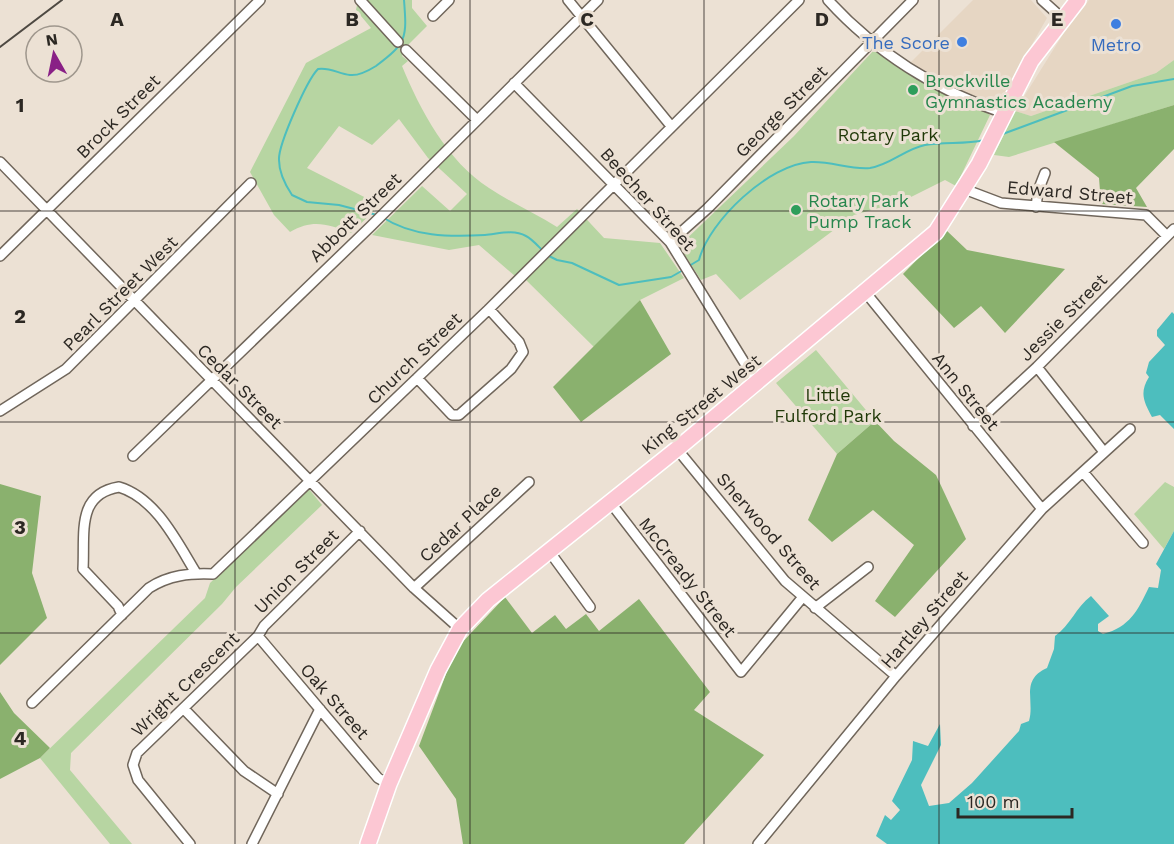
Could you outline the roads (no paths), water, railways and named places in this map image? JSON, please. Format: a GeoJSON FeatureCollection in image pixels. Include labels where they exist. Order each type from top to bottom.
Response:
{"type":"FeatureCollection","features":[{"type":"Feature","properties":{"kind":"main road","name":"King Street West"},"geometry":{"type":"LineString","coordinates":[[368,844],[389,784],[438,669],[460,629],[488,600],[758,383],[936,232],[979,164],[1031,61],[1078,0]]}},
{"type":"Feature","properties":{"kind":"street","name":"Brock Street"},"geometry":{"type":"LineString","coordinates":[[0,256],[260,0]]}},
{"type":"Feature","properties":{"kind":"street"},"geometry":{"type":"LineString","coordinates":[[360,0],[398,42]]}},
{"type":"Feature","properties":{"kind":"street"},"geometry":{"type":"LineString","coordinates":[[433,16],[449,0]]}},
{"type":"Feature","properties":{"kind":"street"},"geometry":{"type":"LineString","coordinates":[[568,0],[671,126]]}},
{"type":"Feature","properties":{"kind":"street","name":"Abbott Street"},"geometry":{"type":"LineString","coordinates":[[132,456],[389,209],[598,0]]}},
{"type":"Feature","properties":{"kind":"street","name":"Church Street"},"geometry":{"type":"LineString","coordinates":[[32,703],[149,588],[162,579],[196,573],[213,574],[489,309],[612,183],[799,0]]}},
{"type":"Feature","properties":{"kind":"street"},"geometry":{"type":"LineString","coordinates":[[828,0],[848,22],[872,42],[947,91],[1004,113]]}},
{"type":"Feature","properties":{"kind":"street","name":"George Street"},"geometry":{"type":"LineString","coordinates":[[669,242],[707,209],[913,0]]}},
{"type":"Feature","properties":{"kind":"street"},"geometry":{"type":"LineString","coordinates":[[1042,0],[1062,18]]}},
{"type":"Feature","properties":{"kind":"street"},"geometry":{"type":"LineString","coordinates":[[406,50],[477,120]]}},
{"type":"Feature","properties":{"kind":"street","name":"Beecher Street"},"geometry":{"type":"LineString","coordinates":[[514,83],[669,242],[758,383]]}},
{"type":"Feature","properties":{"kind":"street","name":"Cedar Street"},"geometry":{"type":"LineString","coordinates":[[0,162],[414,588],[460,629]]}},
{"type":"Feature","properties":{"kind":"street"},"geometry":{"type":"LineString","coordinates":[[1036,207],[1038,191],[1046,172]]}},
{"type":"Feature","properties":{"kind":"street","name":"Pearl Street West"},"geometry":{"type":"LineString","coordinates":[[0,411],[66,369],[251,183]]}},
{"type":"Feature","properties":{"kind":"street","name":"Edward Street"},"geometry":{"type":"LineString","coordinates":[[964,189],[1001,203],[1146,215],[1170,232]]}},
{"type":"Feature","properties":{"kind":"street","name":"Jessie Street"},"geometry":{"type":"LineString","coordinates":[[973,426],[1037,367],[1170,232]]}},
{"type":"Feature","properties":{"kind":"street","name":"Ann Street"},"geometry":{"type":"LineString","coordinates":[[866,293],[1042,509]]}},
{"type":"Feature","properties":{"kind":"street"},"geometry":{"type":"LineString","coordinates":[[417,378],[452,416],[459,415],[511,369],[523,352],[519,342],[489,309]]}},
{"type":"Feature","properties":{"kind":"street"},"geometry":{"type":"LineString","coordinates":[[1037,367],[1104,452]]}},
{"type":"Feature","properties":{"kind":"street","name":"Hartley Street"},"geometry":{"type":"LineString","coordinates":[[758,844],[896,676],[1042,509],[1130,429]]}},
{"type":"Feature","properties":{"kind":"street","name":"Sherwood Street"},"geometry":{"type":"LineString","coordinates":[[677,449],[753,543],[802,598],[896,676]]}},
{"type":"Feature","properties":{"kind":"street"},"geometry":{"type":"LineString","coordinates":[[1083,472],[1143,543]]}},
{"type":"Feature","properties":{"kind":"street","name":"Cedar Place"},"geometry":{"type":"LineString","coordinates":[[414,588],[529,482]]}},
{"type":"Feature","properties":{"kind":"street"},"geometry":{"type":"LineString","coordinates":[[122,615],[118,606],[83,569],[88,505],[96,494],[119,487],[142,498],[172,532],[196,573]]}},
{"type":"Feature","properties":{"kind":"street","name":"McCready Street"},"geometry":{"type":"LineString","coordinates":[[610,502],[741,672],[802,598]]}},
{"type":"Feature","properties":{"kind":"street","name":"Union Street"},"geometry":{"type":"LineString","coordinates":[[258,636],[264,626],[360,531]]}},
{"type":"Feature","properties":{"kind":"street"},"geometry":{"type":"LineString","coordinates":[[549,551],[590,607]]}},
{"type":"Feature","properties":{"kind":"street"},"geometry":{"type":"LineString","coordinates":[[815,608],[868,567]]}},
{"type":"Feature","properties":{"kind":"street","name":"Oak Street"},"geometry":{"type":"LineString","coordinates":[[258,636],[378,778],[389,784]]}},
{"type":"Feature","properties":{"kind":"street","name":"Wright Crescent"},"geometry":{"type":"LineString","coordinates":[[190,844],[138,780],[133,765],[137,753],[258,636]]}},
{"type":"Feature","properties":{"kind":"street"},"geometry":{"type":"LineString","coordinates":[[252,844],[320,709]]}},
{"type":"Feature","properties":{"kind":"street"},"geometry":{"type":"LineString","coordinates":[[184,710],[244,771],[278,794]]}},
{"type":"Feature","properties":{"kind":"water"},"geometry":{"type":"Polygon","coordinates":[[[1172,312],[1174,314],[1174,429],[1160,415],[1152,417],[1143,393],[1149,377],[1146,373],[1149,362],[1165,345],[1157,336],[1157,330],[1172,312]]]}},
{"type":"Feature","properties":{"kind":"water"},"geometry":{"type":"Polygon","coordinates":[[[1174,531],[1174,844],[887,844],[876,836],[885,815],[891,820],[900,810],[892,801],[912,760],[913,741],[928,746],[940,724],[941,745],[921,785],[929,806],[949,803],[972,783],[1019,731],[1021,724],[1029,721],[1031,685],[1039,673],[1047,668],[1054,649],[1055,636],[1091,596],[1109,616],[1098,624],[1098,631],[1103,634],[1127,622],[1137,610],[1149,587],[1158,588],[1161,570],[1156,564],[1174,531]]]}},
{"type":"Feature","properties":{"kind":"waterway"},"geometry":{"type":"LineString","coordinates":[[377,215],[339,205],[307,202],[292,195],[280,169],[280,152],[294,113],[318,69],[350,75],[360,74],[376,66],[399,45],[405,32],[404,0]]}},
{"type":"Feature","properties":{"kind":"waterway"},"geometry":{"type":"LineString","coordinates":[[1000,135],[1132,86],[1174,79]]}},
{"type":"Feature","properties":{"kind":"waterway"},"geometry":{"type":"LineString","coordinates":[[689,266],[699,260],[715,229],[743,197],[777,173],[795,165],[819,162],[870,168],[925,145],[984,140]]}},
{"type":"Feature","properties":{"kind":"waterway"},"geometry":{"type":"LineString","coordinates":[[382,217],[406,229],[432,234],[472,236],[505,232],[521,234],[528,237],[543,251]]}},
{"type":"Feature","properties":{"kind":"waterway"},"geometry":{"type":"LineString","coordinates":[[547,255],[572,263],[619,285],[671,277],[685,269]]}},
{"type":"Feature","properties":{"kind":"railway"},"geometry":{"type":"LineString","coordinates":[[0,47],[62,0]]}},
{"type":"Feature","properties":{"kind":"place","name":"Metro"},"geometry":{"type":"Point","coordinates":[1116,24]}},
{"type":"Feature","properties":{"kind":"place","name":"The Score"},"geometry":{"type":"Point","coordinates":[962,42]}},
{"type":"Feature","properties":{"kind":"place","name":"Brockville Gymnastics Academy"},"geometry":{"type":"Point","coordinates":[913,90]}},
{"type":"Feature","properties":{"kind":"place","name":"Rotary Park Pump Track"},"geometry":{"type":"Point","coordinates":[796,210]}},
{"type":"Feature","properties":{"kind":"park label","name":"Rotary Park"},"geometry":{"type":"Point","coordinates":[888,134]}},
{"type":"Feature","properties":{"kind":"park label","name":"Little Fulford Park"},"geometry":{"type":"Point","coordinates":[828,404]}}]}
